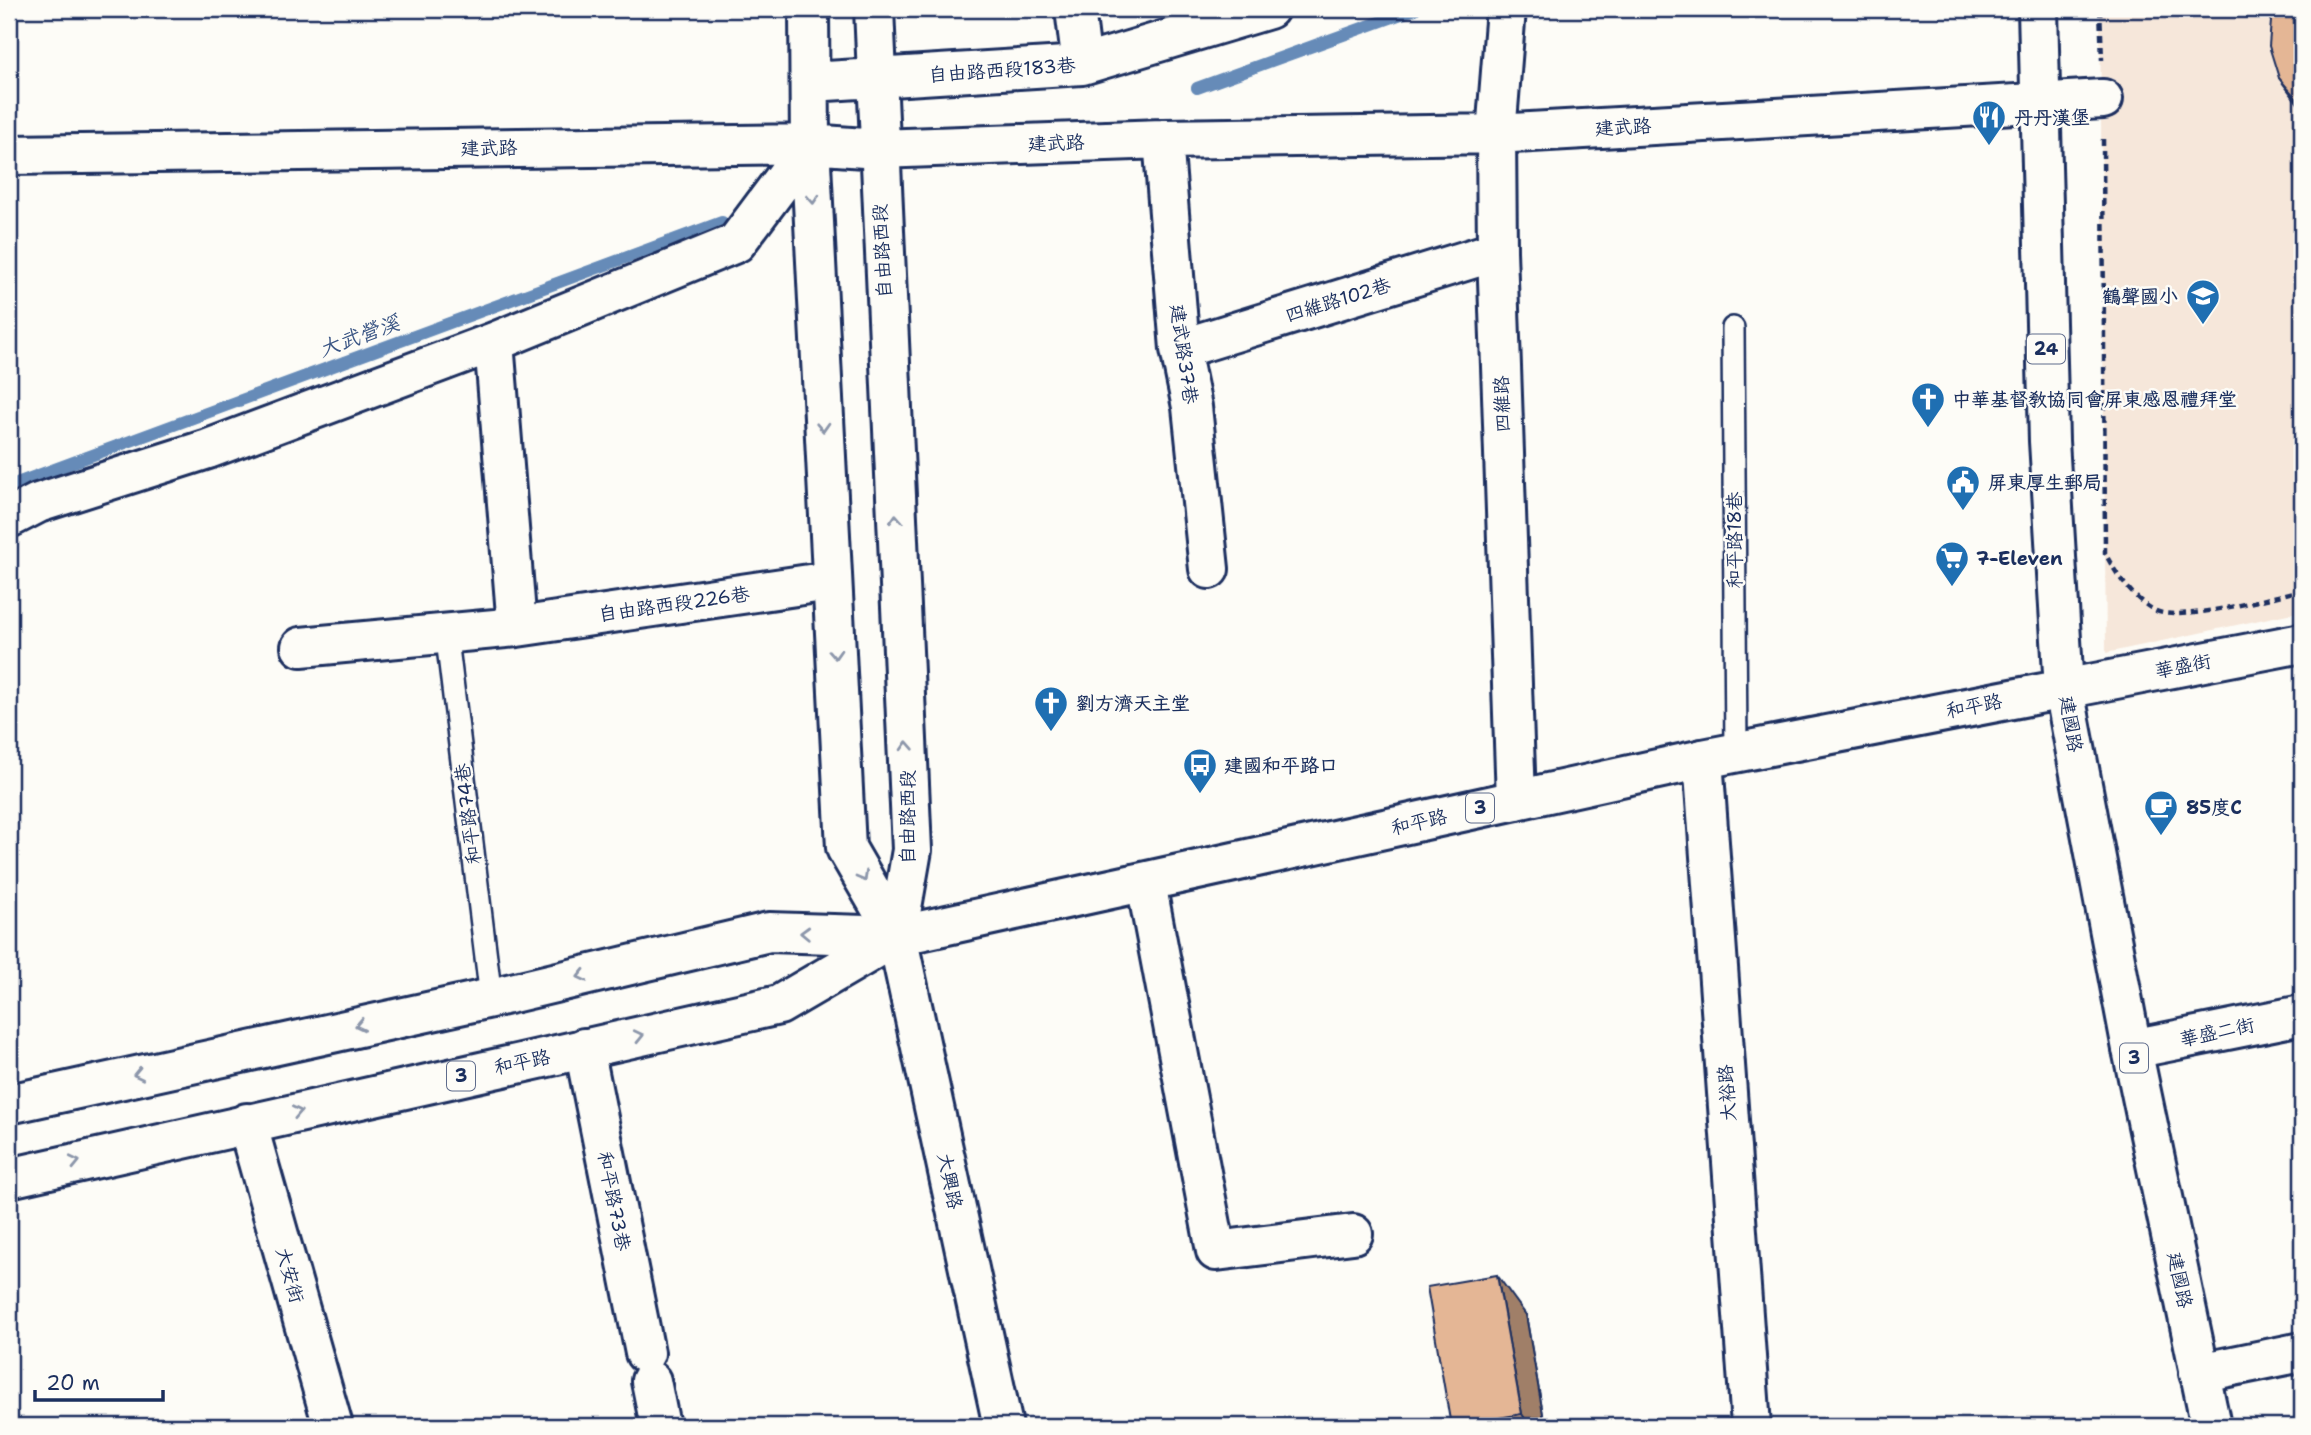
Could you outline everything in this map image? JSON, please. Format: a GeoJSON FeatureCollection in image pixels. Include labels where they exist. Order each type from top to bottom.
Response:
{"type":"FeatureCollection","features":[{"type":"Feature","properties":{"kind":"street"},"geometry":{"type":"LineString","coordinates":[[809,9],[810,144],[846,848],[897,936]]}},
{"type":"Feature","properties":{"kind":"street","name":"自由路西段"},"geometry":{"type":"LineString","coordinates":[[874,9],[877,149],[912,850],[897,936]]}},
{"type":"Feature","properties":{"kind":"street"},"geometry":{"type":"LineString","coordinates":[[1074,9],[1082,65]]}},
{"type":"Feature","properties":{"kind":"street","name":"自由路西段183巷"},"geometry":{"type":"LineString","coordinates":[[811,82],[1082,65],[1269,9]]}},
{"type":"Feature","properties":{"kind":"street","name":"四維路"},"geometry":{"type":"LineString","coordinates":[[1506,9],[1496,134],[1497,251],[1516,800]]}},
{"type":"Feature","properties":{"kind":"street","name":"建國路"},"geometry":{"type":"LineString","coordinates":[[2038,9],[2049,441],[2064,689],[2132,1049],[2211,1426]]}},
{"type":"Feature","properties":{"kind":"street","name":"建武路"},"geometry":{"type":"LineString","coordinates":[[9,156],[810,144],[877,149],[1163,139],[1496,134],[2103,99]]}},
{"type":"Feature","properties":{"kind":"street","name":"建武路37巷"},"geometry":{"type":"LineString","coordinates":[[1163,139],[1180,349],[1192,407],[1209,569]]}},
{"type":"Feature","properties":{"kind":"street"},"geometry":{"type":"LineString","coordinates":[[9,518],[38,503],[208,449],[494,342],[736,243],[810,144]]}},
{"type":"Feature","properties":{"kind":"street","name":"四維路102巷"},"geometry":{"type":"LineString","coordinates":[[1180,349],[1497,251]]}},
{"type":"Feature","properties":{"kind":"street"},"geometry":{"type":"LineString","coordinates":[[494,342],[517,627]]}},
{"type":"Feature","properties":{"kind":"street","name":"自由路西段226巷"},"geometry":{"type":"LineString","coordinates":[[301,647],[446,631],[517,627],[831,581]]}},
{"type":"Feature","properties":{"kind":"street","name":"華盛街"},"geometry":{"type":"LineString","coordinates":[[2064,689],[2302,643]]}},
{"type":"Feature","properties":{"kind":"street","name":"和平路"},"geometry":{"type":"LineString","coordinates":[[9,1104],[491,998],[769,932],[897,936],[1719,756],[2064,689]]}},
{"type":"Feature","properties":{"kind":"street","name":"大裕路"},"geometry":{"type":"LineString","coordinates":[[1719,756],[1751,1426]]}},
{"type":"Feature","properties":{"kind":"street"},"geometry":{"type":"LineString","coordinates":[[1146,883],[1216,1251],[1353,1234]]}},
{"type":"Feature","properties":{"kind":"street","name":"和平路"},"geometry":{"type":"LineString","coordinates":[[9,1178],[779,1005],[897,936]]}},
{"type":"Feature","properties":{"kind":"street","name":"大興路"},"geometry":{"type":"LineString","coordinates":[[897,936],[1003,1426]]}},
{"type":"Feature","properties":{"kind":"street","name":"華盛二街"},"geometry":{"type":"LineString","coordinates":[[2132,1049],[2302,1015]]}},
{"type":"Feature","properties":{"kind":"street","name":"和平路73巷"},"geometry":{"type":"LineString","coordinates":[[584,1048],[660,1426]]}},
{"type":"Feature","properties":{"kind":"street","name":"大安街"},"geometry":{"type":"LineString","coordinates":[[247,1123],[333,1426]]}},
{"type":"Feature","properties":{"kind":"street"},"geometry":{"type":"LineString","coordinates":[[2199,1373],[2302,1352]]}},
{"type":"Feature","properties":{"kind":"lane","name":"和平路18巷"},"geometry":{"type":"LineString","coordinates":[[1719,756],[1733,328]]}},
{"type":"Feature","properties":{"kind":"lane","name":"和平路74巷"},"geometry":{"type":"LineString","coordinates":[[446,631],[491,998]]}},
{"type":"Feature","properties":{"kind":"path"},"geometry":{"type":"LineString","coordinates":[[2100,9],[2103,99],[2105,553],[2119,578],[2155,611],[2182,615],[2302,590]]}},
{"type":"Feature","properties":{"kind":"shaded area","name":"鶴聲國小"},"geometry":{"type":"Polygon","coordinates":[[[2100,9],[2302,9],[2302,611],[2106,653],[2100,9]]]}},
{"type":"Feature","properties":{"kind":"building"},"geometry":{"type":"Polygon","coordinates":[[[2272,9],[2302,9],[2302,105],[2279,78],[2269,46],[2272,9]]]}},
{"type":"Feature","properties":{"kind":"building"},"geometry":{"type":"Polygon","coordinates":[[[1497,1275],[1522,1414],[1451,1426],[1427,1287],[1497,1275]]]}},
{"type":"Feature","properties":{"kind":"waterway","name":"大武營溪"},"geometry":{"type":"LineString","coordinates":[[1197,88],[1415,9]]}},
{"type":"Feature","properties":{"kind":"waterway","name":"大武營溪"},"geometry":{"type":"LineString","coordinates":[[9,486],[722,222]]}},
{"type":"Feature","properties":{"kind":"place","name":"丹丹漢堡"},"geometry":{"type":"Point","coordinates":[1989,147]}},
{"type":"Feature","properties":{"kind":"place","name":"鶴聲國小"},"geometry":{"type":"Point","coordinates":[2203,326]}},
{"type":"Feature","properties":{"kind":"place","name":"中華基督教協同會屏東感恩禮拜堂"},"geometry":{"type":"Point","coordinates":[1928,429]}},
{"type":"Feature","properties":{"kind":"place","name":"屏東厚生郵局"},"geometry":{"type":"Point","coordinates":[1963,512]}},
{"type":"Feature","properties":{"kind":"place","name":"7-Eleven"},"geometry":{"type":"Point","coordinates":[1952,588]}},
{"type":"Feature","properties":{"kind":"place","name":"劉方濟天主堂"},"geometry":{"type":"Point","coordinates":[1051,733]}},
{"type":"Feature","properties":{"kind":"place","name":"建國和平路口"},"geometry":{"type":"Point","coordinates":[1200,795]}},
{"type":"Feature","properties":{"kind":"place","name":"85度C"},"geometry":{"type":"Point","coordinates":[2161,837]}}]}
